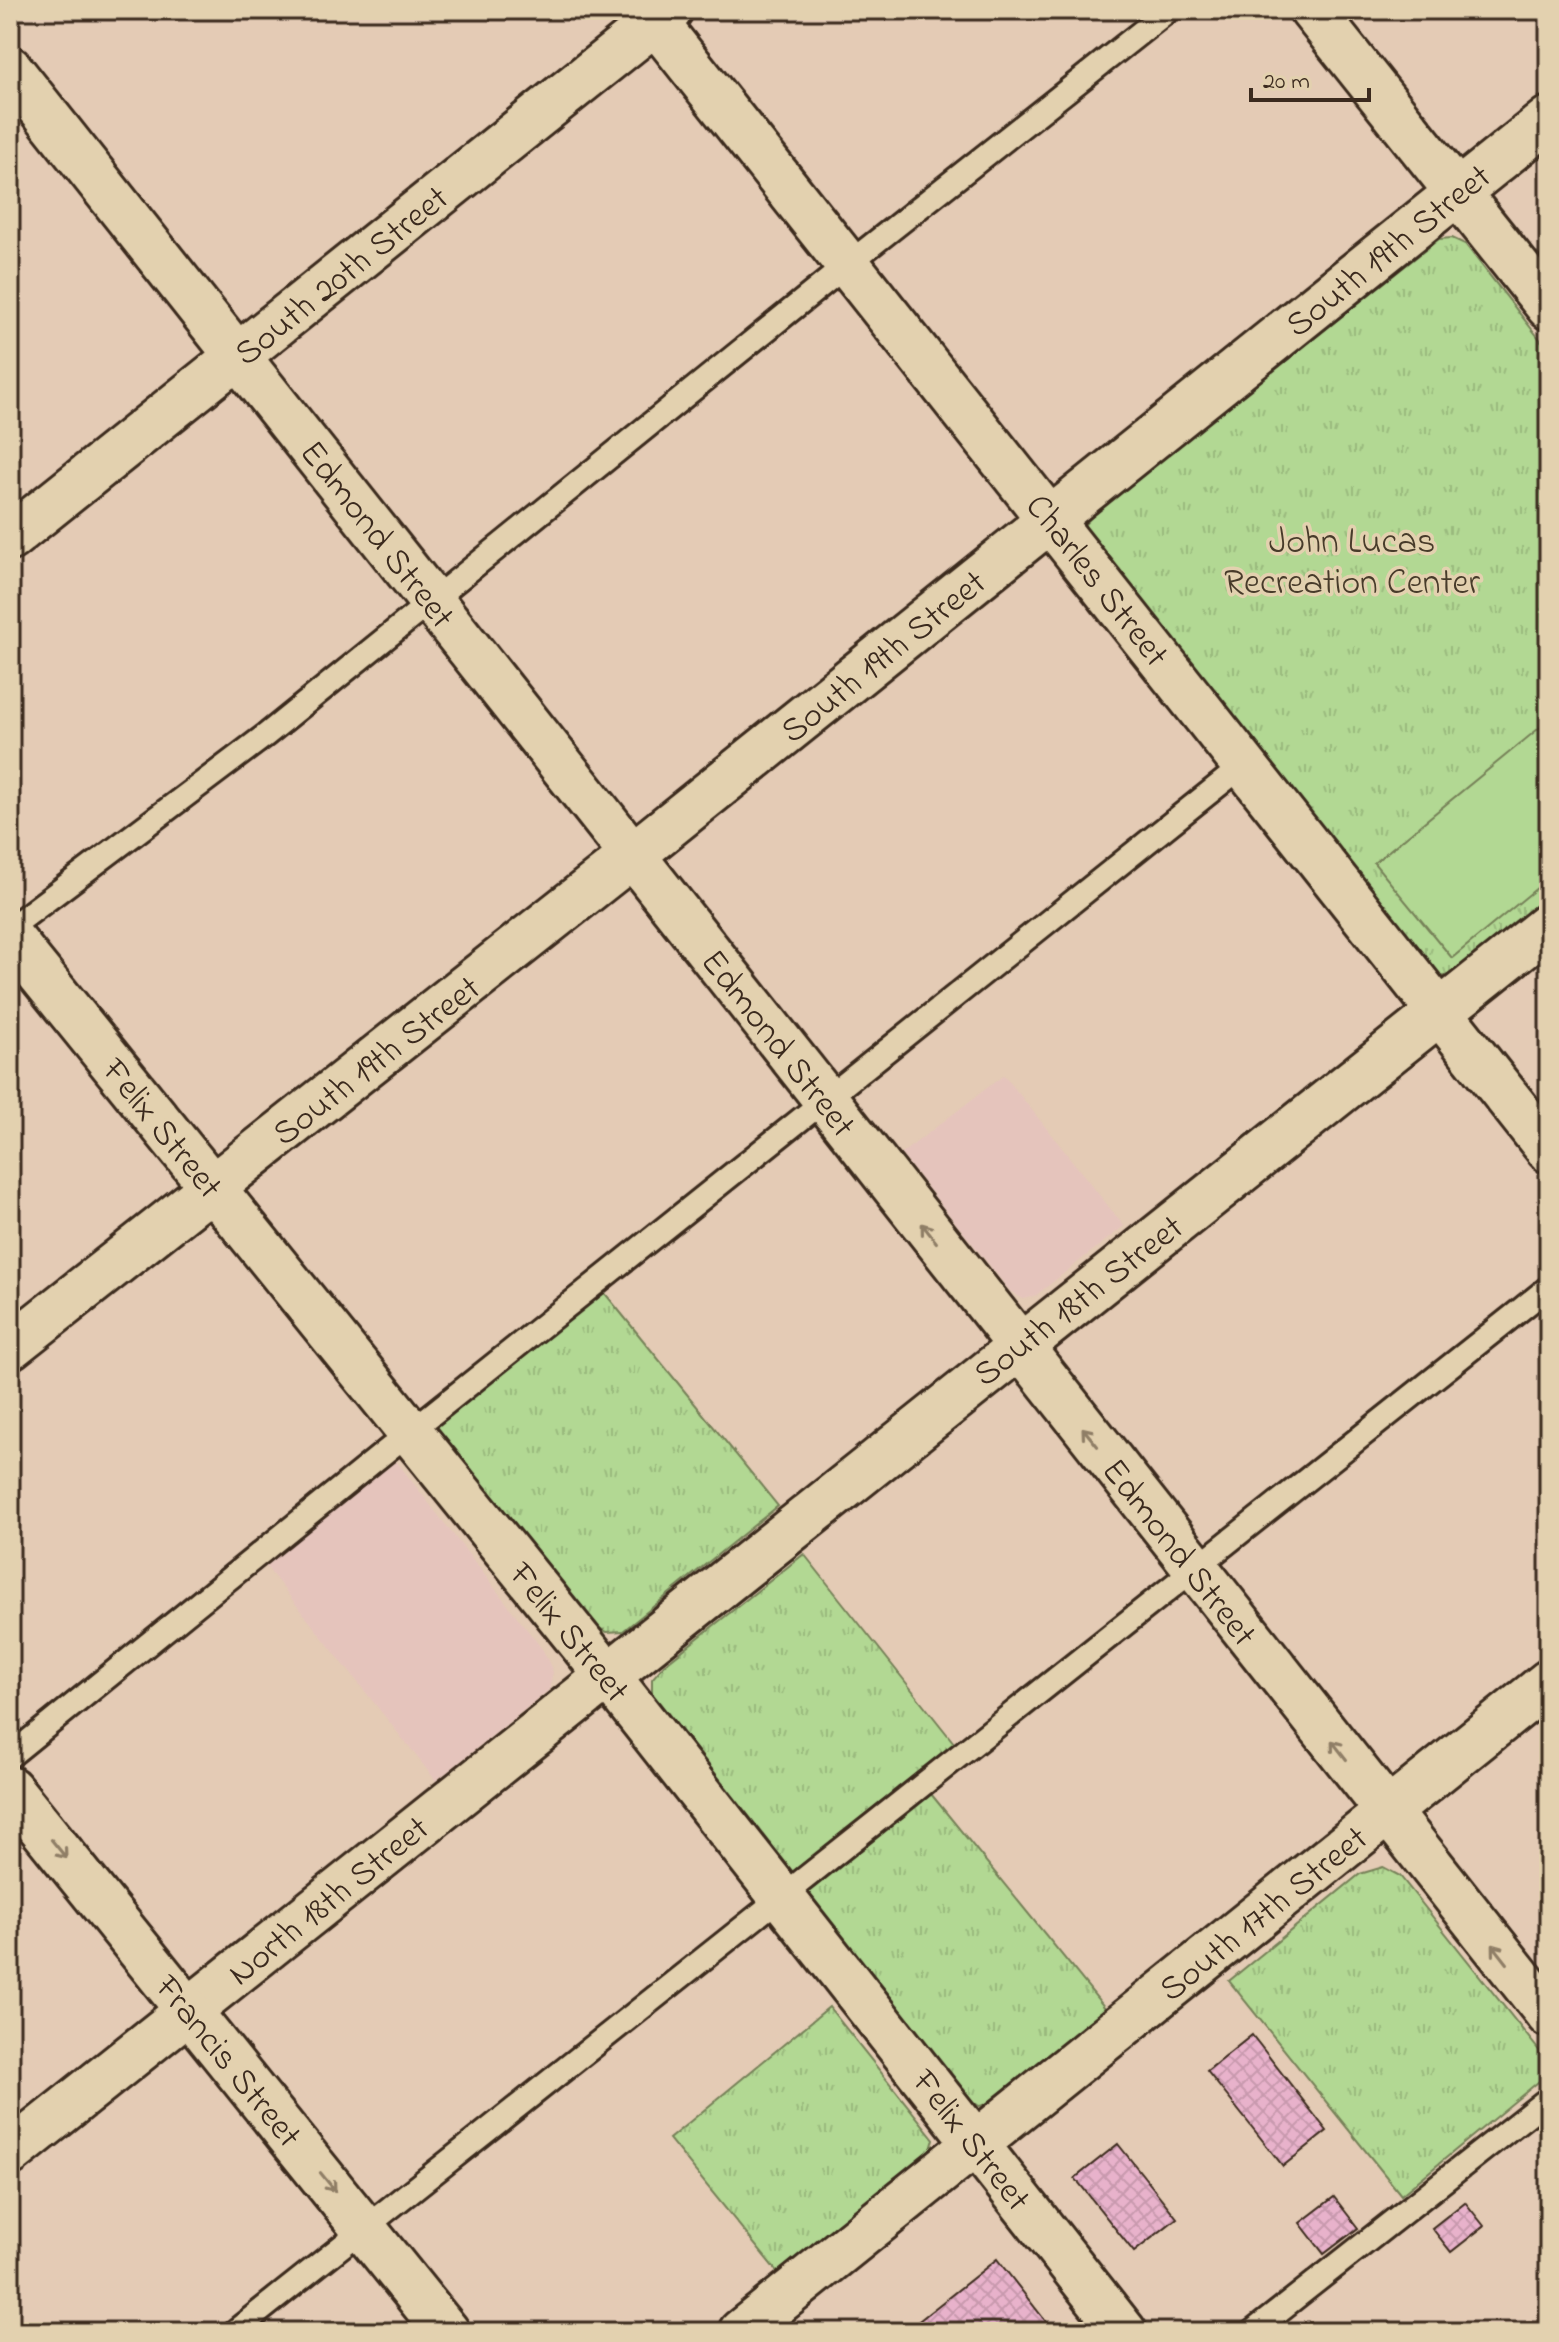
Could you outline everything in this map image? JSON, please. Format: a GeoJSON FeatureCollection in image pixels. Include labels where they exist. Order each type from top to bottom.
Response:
{"type":"FeatureCollection","features":[{"type":"Feature","properties":{"kind":"street"},"geometry":{"type":"LineString","coordinates":[[1312,10],[1549,307]]}},
{"type":"Feature","properties":{"kind":"street","name":"Charles Street"},"geometry":{"type":"LineString","coordinates":[[657,14],[848,264],[1549,1150]]}},
{"type":"Feature","properties":{"kind":"street","name":"South 20th Street"},"geometry":{"type":"LineString","coordinates":[[10,538],[657,14]]}},
{"type":"Feature","properties":{"kind":"street","name":"Edmond Street"},"geometry":{"type":"LineString","coordinates":[[10,69],[634,854],[1018,1346],[1549,2015]]}},
{"type":"Feature","properties":{"kind":"street","name":"South 19th Street"},"geometry":{"type":"LineString","coordinates":[[10,1347],[634,854],[1549,119]]}},
{"type":"Feature","properties":{"kind":"street","name":"South 18th Street"},"geometry":{"type":"LineString","coordinates":[[607,1675],[1549,925]]}},
{"type":"Feature","properties":{"kind":"street","name":"Felix Street"},"geometry":{"type":"LineString","coordinates":[[10,937],[607,1675],[1124,2332]]}},
{"type":"Feature","properties":{"kind":"street","name":"North 18th Street"},"geometry":{"type":"LineString","coordinates":[[10,2153],[607,1675]]}},
{"type":"Feature","properties":{"kind":"street","name":"South 17th Street"},"geometry":{"type":"LineString","coordinates":[[741,2332],[1549,1682]]}},
{"type":"Feature","properties":{"kind":"street","name":"Francis Street"},"geometry":{"type":"LineString","coordinates":[[10,1789],[447,2332]]}},
{"type":"Feature","properties":{"kind":"lane"},"geometry":{"type":"LineString","coordinates":[[10,928],[266,735],[848,264],[1169,10]]}},
{"type":"Feature","properties":{"kind":"lane"},"geometry":{"type":"LineString","coordinates":[[10,1756],[1245,764]]}},
{"type":"Feature","properties":{"kind":"lane"},"geometry":{"type":"LineString","coordinates":[[234,2332],[781,1895],[1197,1570],[1549,1287]]}},
{"type":"Feature","properties":{"kind":"lane"},"geometry":{"type":"LineString","coordinates":[[1252,2332],[1549,2098]]}},
{"type":"Feature","properties":{"kind":"shaded area"},"geometry":{"type":"Polygon","coordinates":[[[1004,1075],[1124,1226],[1035,1296],[1023,1299],[1010,1291],[901,1154],[1004,1075]]]}},
{"type":"Feature","properties":{"kind":"shaded area"},"geometry":{"type":"Polygon","coordinates":[[[396,1461],[543,1650],[553,1672],[549,1690],[436,1781],[264,1564],[396,1461]]]}},
{"type":"Feature","properties":{"kind":"green space","name":"John Lucas Recreation Center"},"geometry":{"type":"Polygon","coordinates":[[[1452,238],[1465,244],[1549,351],[1549,897],[1451,974],[1438,978],[1085,539],[1084,525],[1100,508],[1439,239],[1452,238]]]}},
{"type":"Feature","properties":{"kind":"green space"},"geometry":{"type":"Polygon","coordinates":[[[1549,720],[1549,878],[1452,958],[1374,863],[1549,720]]]}},
{"type":"Feature","properties":{"kind":"green space"},"geometry":{"type":"Polygon","coordinates":[[[603,1291],[778,1506],[623,1631],[607,1632],[590,1624],[435,1426],[603,1291]]]}},
{"type":"Feature","properties":{"kind":"green space"},"geometry":{"type":"Polygon","coordinates":[[[804,1554],[954,1743],[793,1872],[652,1693],[652,1679],[664,1665],[804,1554]]]}},
{"type":"Feature","properties":{"kind":"green space"},"geometry":{"type":"Polygon","coordinates":[[[931,1794],[1110,2014],[999,2103],[979,2106],[964,2095],[806,1891],[931,1794]]]}},
{"type":"Feature","properties":{"kind":"green space"},"geometry":{"type":"Polygon","coordinates":[[[1383,1867],[1400,1876],[1549,2063],[1549,2073],[1401,2195],[1229,1981],[1360,1874],[1383,1867]]]}},
{"type":"Feature","properties":{"kind":"green space"},"geometry":{"type":"Polygon","coordinates":[[[829,2007],[934,2139],[930,2153],[778,2273],[669,2139],[829,2007]]]}},
{"type":"Feature","properties":{"kind":"building"},"geometry":{"type":"Polygon","coordinates":[[[1252,2035],[1327,2131],[1283,2166],[1207,2071],[1252,2035]]]}},
{"type":"Feature","properties":{"kind":"building"},"geometry":{"type":"Polygon","coordinates":[[[1118,2144],[1177,2218],[1134,2252],[1075,2178],[1118,2144]]]}},
{"type":"Feature","properties":{"kind":"building"},"geometry":{"type":"Polygon","coordinates":[[[1334,2197],[1358,2228],[1324,2254],[1300,2223],[1334,2197]]]}},
{"type":"Feature","properties":{"kind":"building"},"geometry":{"type":"Polygon","coordinates":[[[1465,2202],[1484,2226],[1451,2252],[1432,2228],[1465,2202]]]}},
{"type":"Feature","properties":{"kind":"building"},"geometry":{"type":"Polygon","coordinates":[[[997,2259],[1054,2332],[905,2332],[997,2259]]]}}]}
